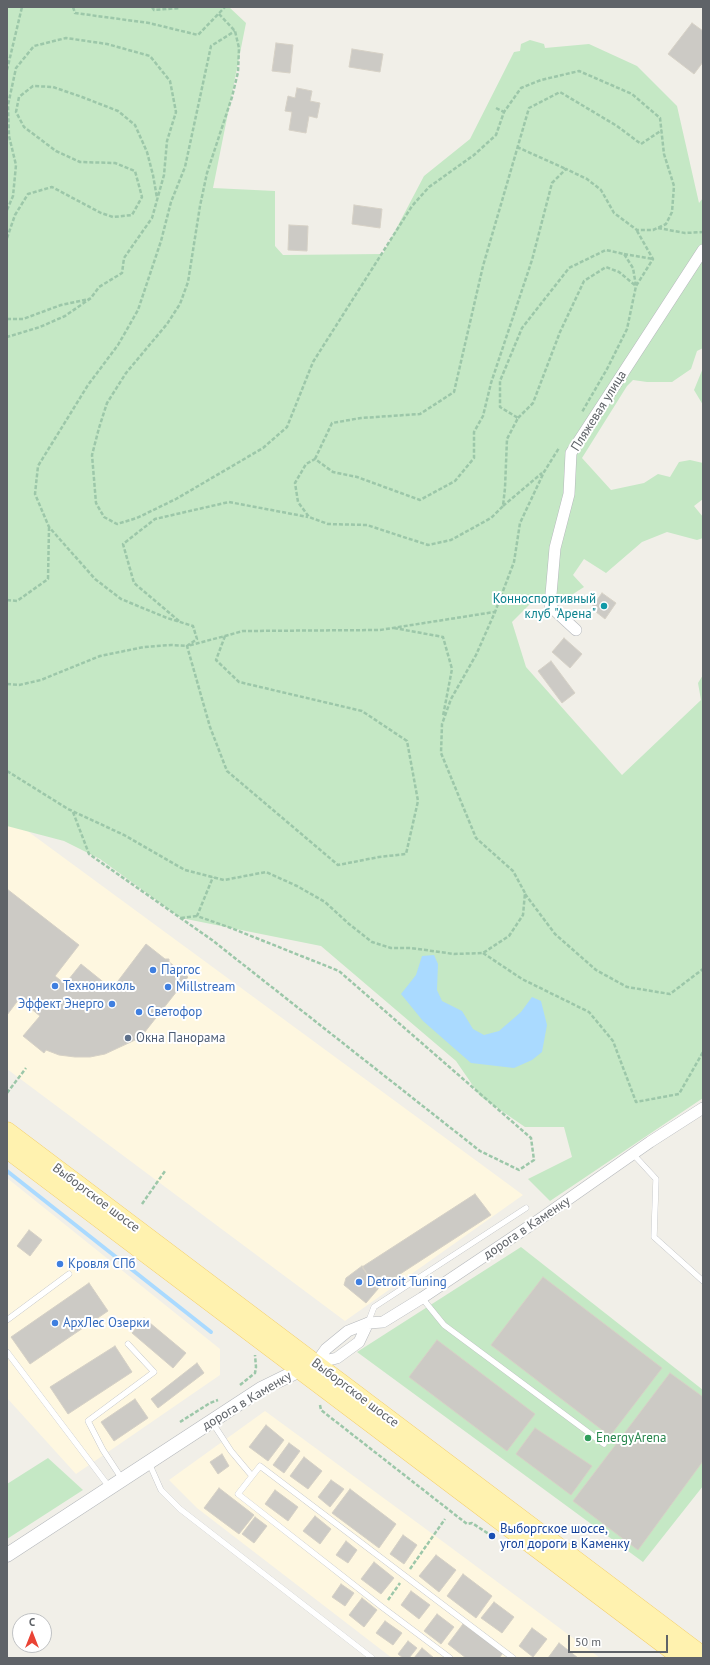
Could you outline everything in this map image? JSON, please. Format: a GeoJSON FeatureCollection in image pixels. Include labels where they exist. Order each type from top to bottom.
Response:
{"type":"FeatureCollection","features":[{"type":"Feature","properties":{"kind":"main road","name":"Выборгское шоссе"},"geometry":{"type":"LineString","coordinates":[[7,1131],[682,1658]]}},
{"type":"Feature","properties":{"kind":"main road","name":"Выборгское шоссе"},"geometry":{"type":"LineString","coordinates":[[7,1149],[308,1366],[703,1656]]}},
{"type":"Feature","properties":{"kind":"street","name":"Пляжевая улица"},"geometry":{"type":"LineString","coordinates":[[576,630],[550,606],[555,548],[569,494],[571,453],[703,250]]}},
{"type":"Feature","properties":{"kind":"street","name":"дорога в Каменку"},"geometry":{"type":"LineString","coordinates":[[7,1555],[262,1389],[308,1366],[337,1358],[359,1342],[368,1322],[383,1322],[422,1298],[650,1142],[703,1108]]}},
{"type":"Feature","properties":{"kind":"lane"},"geometry":{"type":"LineString","coordinates":[[633,1154],[656,1180],[654,1237],[703,1281]]}},
{"type":"Feature","properties":{"kind":"lane"},"geometry":{"type":"LineString","coordinates":[[368,1322],[374,1307],[526,1208]]}},
{"type":"Feature","properties":{"kind":"lane"},"geometry":{"type":"LineString","coordinates":[[7,1320],[69,1274]]}},
{"type":"Feature","properties":{"kind":"lane"},"geometry":{"type":"LineString","coordinates":[[422,1298],[444,1325],[604,1444]]}},
{"type":"Feature","properties":{"kind":"lane"},"geometry":{"type":"LineString","coordinates":[[122,1480],[103,1450],[88,1421],[154,1372],[128,1344]]}},
{"type":"Feature","properties":{"kind":"lane"},"geometry":{"type":"LineString","coordinates":[[7,1352],[110,1488]]}},
{"type":"Feature","properties":{"kind":"lane"},"geometry":{"type":"LineString","coordinates":[[212,1422],[231,1451],[252,1476]]}},
{"type":"Feature","properties":{"kind":"lane"},"geometry":{"type":"LineString","coordinates":[[149,1463],[161,1490],[180,1509],[372,1658]]}},
{"type":"Feature","properties":{"kind":"lane"},"geometry":{"type":"LineString","coordinates":[[450,1658],[382,1607],[238,1494],[260,1466],[406,1575],[513,1658]]}},
{"type":"Feature","properties":{"kind":"path"},"geometry":{"type":"LineString","coordinates":[[7,70],[22,7]]}},
{"type":"Feature","properties":{"kind":"path"},"geometry":{"type":"LineString","coordinates":[[72,7],[75,13],[149,24],[198,35],[225,7]]}},
{"type":"Feature","properties":{"kind":"path"},"geometry":{"type":"LineString","coordinates":[[152,7],[154,10],[180,7]]}},
{"type":"Feature","properties":{"kind":"path"},"geometry":{"type":"LineString","coordinates":[[219,14],[235,31],[240,48],[238,72],[232,97],[207,173],[200,206],[188,282],[180,304],[167,324],[126,373],[107,403],[92,455],[96,503],[104,517],[117,524],[137,518],[176,499],[263,448],[287,427],[313,362],[412,206],[429,187],[474,155],[496,135],[504,112],[521,88],[541,80],[579,71],[632,94],[660,118],[664,154],[674,186],[672,212],[666,224],[653,230],[637,230]]}},
{"type":"Feature","properties":{"kind":"path"},"geometry":{"type":"LineString","coordinates":[[187,646],[197,639],[193,626],[167,618],[121,599],[95,579],[49,527],[36,494],[38,466],[88,385],[118,344],[138,310],[161,241],[171,202],[184,167],[211,46],[235,31]]}},
{"type":"Feature","properties":{"kind":"path"},"geometry":{"type":"LineString","coordinates":[[7,210],[13,196],[16,165],[9,136],[8,105],[16,68],[34,46],[66,38],[107,44],[150,56],[170,81],[176,112],[167,141],[164,175],[152,218],[124,258],[122,273],[99,287],[91,298],[59,319],[40,327],[7,336]]}},
{"type":"Feature","properties":{"kind":"path"},"geometry":{"type":"LineString","coordinates":[[7,238],[15,215],[28,194],[52,187],[101,214],[113,217],[132,215],[142,197],[135,170],[115,163],[80,162],[56,151],[24,127],[16,112],[19,97],[33,86],[54,87],[82,97],[118,111],[135,125],[147,152],[157,200]]}},
{"type":"Feature","properties":{"kind":"path"},"geometry":{"type":"LineString","coordinates":[[309,517],[298,502],[296,483],[306,464],[315,459],[332,424],[361,418],[420,414],[454,392],[483,266],[529,108],[560,92],[618,126],[641,144],[662,130]]}},
{"type":"Feature","properties":{"kind":"path"},"geometry":{"type":"LineString","coordinates":[[496,108],[504,112]]}},
{"type":"Feature","properties":{"kind":"path"},"geometry":{"type":"LineString","coordinates":[[517,147],[587,179],[601,190],[614,214],[637,230],[653,259]]}},
{"type":"Feature","properties":{"kind":"path"},"geometry":{"type":"LineString","coordinates":[[315,459],[333,472],[357,477],[420,500],[455,481],[474,458],[474,432],[483,416],[490,383],[532,260],[552,182],[566,169]]}},
{"type":"Feature","properties":{"kind":"path"},"geometry":{"type":"LineString","coordinates":[[658,228],[685,233],[703,232]]}},
{"type":"Feature","properties":{"kind":"path"},"geometry":{"type":"LineString","coordinates":[[518,418],[500,407],[500,381],[522,328],[569,268],[606,250],[653,259]]}},
{"type":"Feature","properties":{"kind":"path"},"geometry":{"type":"LineString","coordinates":[[624,254],[633,268],[636,286]]}},
{"type":"Feature","properties":{"kind":"path"},"geometry":{"type":"LineString","coordinates":[[579,417],[607,369],[627,329],[636,286],[653,259]]}},
{"type":"Feature","properties":{"kind":"path"},"geometry":{"type":"LineString","coordinates":[[503,506],[507,439],[518,418],[533,403],[560,332],[584,281],[606,267],[619,272],[636,286]]}},
{"type":"Feature","properties":{"kind":"path"},"geometry":{"type":"LineString","coordinates":[[7,319],[23,319],[61,305],[91,298]]}},
{"type":"Feature","properties":{"kind":"path"},"geometry":{"type":"LineString","coordinates":[[442,724],[451,699],[476,655],[495,612],[514,562],[520,523],[544,472],[563,442]]}},
{"type":"Feature","properties":{"kind":"path"},"geometry":{"type":"LineString","coordinates":[[180,622],[134,583],[122,544],[155,519],[229,502],[309,517],[328,524],[367,525],[428,544],[451,540],[491,518],[544,472]]}},
{"type":"Feature","properties":{"kind":"path"},"geometry":{"type":"LineString","coordinates":[[7,600],[17,601],[48,579],[49,527]]}},
{"type":"Feature","properties":{"kind":"path"},"geometry":{"type":"LineString","coordinates":[[7,684],[19,685],[42,680],[100,656],[144,647],[171,645],[187,646],[243,631],[380,630],[495,612]]}},
{"type":"Feature","properties":{"kind":"path"},"geometry":{"type":"LineString","coordinates":[[392,628],[443,637],[452,669],[442,724],[441,753],[476,838],[513,871],[524,893],[555,934],[596,970],[627,988],[670,994],[703,969]]}},
{"type":"Feature","properties":{"kind":"path"},"geometry":{"type":"LineString","coordinates":[[187,646],[210,727],[227,771],[338,865],[379,857],[406,854],[418,801],[407,741],[362,711],[240,682],[216,660],[226,636]]}},
{"type":"Feature","properties":{"kind":"path"},"geometry":{"type":"LineString","coordinates":[[7,771],[72,811],[124,835],[184,870],[224,880],[266,872],[325,902],[372,942],[391,948],[411,948],[454,954],[483,953],[509,936],[523,915],[524,893]]}},
{"type":"Feature","properties":{"kind":"path"},"geometry":{"type":"LineString","coordinates":[[72,811],[89,854],[212,940],[480,1151],[519,1170],[534,1160],[531,1138],[339,971],[197,916],[181,918]]}},
{"type":"Feature","properties":{"kind":"path"},"geometry":{"type":"LineString","coordinates":[[197,916],[213,877]]}},
{"type":"Feature","properties":{"kind":"path"},"geometry":{"type":"LineString","coordinates":[[483,953],[522,979],[589,1012],[614,1041],[636,1102],[679,1094],[703,1052]]}},
{"type":"Feature","properties":{"kind":"path"},"geometry":{"type":"LineString","coordinates":[[7,1093],[26,1068]]}},
{"type":"Feature","properties":{"kind":"path"},"geometry":{"type":"LineString","coordinates":[[142,1204],[165,1172]]}},
{"type":"Feature","properties":{"kind":"path"},"geometry":{"type":"LineString","coordinates":[[239,1386],[255,1373],[256,1367],[253,1352]]}},
{"type":"Feature","properties":{"kind":"path"},"geometry":{"type":"LineString","coordinates":[[180,1422],[210,1403],[224,1398]]}},
{"type":"Feature","properties":{"kind":"path"},"geometry":{"type":"LineString","coordinates":[[320,1400],[321,1410],[467,1524],[472,1522],[500,1542]]}},
{"type":"Feature","properties":{"kind":"path"},"geometry":{"type":"LineString","coordinates":[[382,1607],[445,1519]]}},
{"type":"Feature","properties":{"kind":"shaded area"},"geometry":{"type":"Polygon","coordinates":[[[7,816],[523,1195],[345,1321],[7,1069],[7,816]]]}},
{"type":"Feature","properties":{"kind":"shaded area","name":"Кровля СПб"},"geometry":{"type":"Polygon","coordinates":[[[7,1178],[220,1349],[220,1375],[76,1474],[7,1398],[7,1178]]]}},
{"type":"Feature","properties":{"kind":"shaded area"},"geometry":{"type":"Polygon","coordinates":[[[265,1411],[600,1658],[392,1658],[197,1508],[169,1480],[265,1411]]]}},
{"type":"Feature","properties":{"kind":"green space"},"geometry":{"type":"Polygon","coordinates":[[[7,7],[229,7],[246,23],[213,188],[275,191],[275,246],[283,255],[383,254],[424,176],[470,139],[514,52],[520,51],[521,44],[530,40],[544,44],[545,48],[589,44],[637,66],[677,106],[699,203],[703,198],[703,348],[697,351],[691,369],[672,382],[647,382],[633,380],[627,386],[582,458],[611,490],[644,483],[658,474],[670,477],[679,462],[690,460],[703,463],[703,499],[694,506],[703,517],[703,538],[697,540],[667,532],[642,542],[606,573],[584,559],[573,575],[584,587],[570,596],[540,594],[512,622],[526,667],[622,775],[701,700],[698,683],[703,675],[703,1098],[550,1201],[528,1179],[572,1157],[564,1127],[525,1127],[480,1096],[456,1061],[321,946],[181,918],[100,859],[64,841],[7,826],[7,7]]]}},
{"type":"Feature","properties":{"kind":"green space"},"geometry":{"type":"Polygon","coordinates":[[[703,368],[703,405],[694,390],[703,368]]]}},
{"type":"Feature","properties":{"kind":"green space","name":"EnergyArena"},"geometry":{"type":"Polygon","coordinates":[[[521,1247],[703,1390],[703,1486],[643,1562],[357,1352],[521,1247]]]}},
{"type":"Feature","properties":{"kind":"green space"},"geometry":{"type":"Polygon","coordinates":[[[48,1458],[83,1490],[7,1539],[7,1484],[48,1458]]]}},
{"type":"Feature","properties":{"kind":"water"},"geometry":{"type":"Polygon","coordinates":[[[434,955],[438,964],[437,990],[442,1001],[462,1011],[473,1029],[484,1035],[499,1031],[521,1012],[532,997],[541,1001],[547,1025],[542,1052],[532,1060],[514,1068],[471,1063],[423,1021],[401,994],[416,975],[422,956],[434,955]]]}},
{"type":"Feature","properties":{"kind":"building"},"geometry":{"type":"Polygon","coordinates":[[[692,23],[703,31],[703,62],[694,74],[668,54],[692,23]]]}},
{"type":"Feature","properties":{"kind":"building"},"geometry":{"type":"Polygon","coordinates":[[[276,43],[293,45],[290,73],[272,71],[276,43]]]}},
{"type":"Feature","properties":{"kind":"building"},"geometry":{"type":"Polygon","coordinates":[[[352,49],[383,54],[380,72],[349,67],[352,49]]]}},
{"type":"Feature","properties":{"kind":"building"},"geometry":{"type":"Polygon","coordinates":[[[297,88],[312,91],[310,101],[320,103],[317,118],[309,116],[306,133],[289,130],[292,112],[285,111],[288,96],[295,98],[297,88]]]}},
{"type":"Feature","properties":{"kind":"building"},"geometry":{"type":"Polygon","coordinates":[[[354,205],[382,209],[380,228],[352,224],[354,205]]]}},
{"type":"Feature","properties":{"kind":"building"},"geometry":{"type":"Polygon","coordinates":[[[289,225],[308,226],[307,251],[288,250],[289,225]]]}},
{"type":"Feature","properties":{"kind":"building","name":"Конноспортивный клуб \"Арена\""},"geometry":{"type":"Polygon","coordinates":[[[602,593],[616,603],[605,619],[591,608],[602,593]]]}},
{"type":"Feature","properties":{"kind":"building"},"geometry":{"type":"Polygon","coordinates":[[[564,638],[582,654],[570,668],[552,652],[564,638]]]}},
{"type":"Feature","properties":{"kind":"building"},"geometry":{"type":"Polygon","coordinates":[[[551,661],[575,693],[562,703],[538,671],[551,661]]]}},
{"type":"Feature","properties":{"kind":"building","name":"Паргос"},"geometry":{"type":"Polygon","coordinates":[[[7,889],[79,945],[55,976],[65,984],[81,964],[112,989],[146,944],[165,959],[169,959],[169,962],[188,977],[137,1042],[135,1040],[105,1054],[90,1057],[59,1055],[46,1050],[44,1053],[23,1036],[40,1016],[19,999],[7,1015],[7,889]]]}},
{"type":"Feature","properties":{"kind":"building"},"geometry":{"type":"Polygon","coordinates":[[[475,1194],[491,1215],[377,1289],[362,1267],[475,1194]]]}},
{"type":"Feature","properties":{"kind":"building"},"geometry":{"type":"Polygon","coordinates":[[[29,1230],[42,1240],[30,1256],[17,1246],[29,1230]]]}},
{"type":"Feature","properties":{"kind":"building","name":"Detroit Tuning"},"geometry":{"type":"Polygon","coordinates":[[[362,1266],[378,1289],[366,1303],[344,1285],[346,1278],[362,1266]]]}},
{"type":"Feature","properties":{"kind":"building"},"geometry":{"type":"Polygon","coordinates":[[[543,1277],[662,1368],[610,1436],[491,1345],[543,1277]]]}},
{"type":"Feature","properties":{"kind":"building"},"geometry":{"type":"Polygon","coordinates":[[[89,1283],[108,1311],[30,1364],[11,1337],[89,1283]]]}},
{"type":"Feature","properties":{"kind":"building"},"geometry":{"type":"Polygon","coordinates":[[[144,1318],[186,1353],[173,1368],[132,1333],[144,1318]]]}},
{"type":"Feature","properties":{"kind":"building"},"geometry":{"type":"Polygon","coordinates":[[[437,1340],[535,1414],[507,1451],[409,1377],[437,1340]]]}},
{"type":"Feature","properties":{"kind":"building"},"geometry":{"type":"Polygon","coordinates":[[[115,1346],[132,1372],[68,1414],[50,1387],[115,1346]]]}},
{"type":"Feature","properties":{"kind":"building"},"geometry":{"type":"Polygon","coordinates":[[[197,1363],[204,1373],[158,1408],[151,1399],[197,1363]]]}},
{"type":"Feature","properties":{"kind":"building"},"geometry":{"type":"Polygon","coordinates":[[[670,1373],[703,1397],[703,1461],[638,1550],[573,1501],[670,1373]]]}},
{"type":"Feature","properties":{"kind":"building"},"geometry":{"type":"Polygon","coordinates":[[[135,1399],[148,1418],[114,1441],[101,1422],[135,1399]]]}},
{"type":"Feature","properties":{"kind":"building"},"geometry":{"type":"Polygon","coordinates":[[[266,1425],[284,1440],[268,1461],[249,1447],[266,1425]]]}},
{"type":"Feature","properties":{"kind":"building"},"geometry":{"type":"Polygon","coordinates":[[[535,1428],[592,1466],[571,1495],[516,1454],[535,1428]]]}},
{"type":"Feature","properties":{"kind":"building"},"geometry":{"type":"Polygon","coordinates":[[[289,1443],[300,1451],[284,1473],[273,1465],[289,1443]]]}},
{"type":"Feature","properties":{"kind":"building"},"geometry":{"type":"Polygon","coordinates":[[[222,1454],[229,1466],[218,1474],[210,1462],[222,1454]]]}},
{"type":"Feature","properties":{"kind":"building"},"geometry":{"type":"Polygon","coordinates":[[[304,1457],[322,1471],[308,1489],[290,1476],[304,1457]]]}},
{"type":"Feature","properties":{"kind":"building"},"geometry":{"type":"Polygon","coordinates":[[[331,1480],[344,1489],[330,1507],[318,1497],[331,1480]]]}},
{"type":"Feature","properties":{"kind":"building"},"geometry":{"type":"Polygon","coordinates":[[[219,1488],[254,1515],[239,1534],[204,1508],[219,1488]]]}},
{"type":"Feature","properties":{"kind":"building"},"geometry":{"type":"Polygon","coordinates":[[[350,1489],[396,1524],[379,1548],[332,1513],[350,1489]]]}},
{"type":"Feature","properties":{"kind":"building"},"geometry":{"type":"Polygon","coordinates":[[[275,1490],[298,1507],[288,1521],[265,1504],[275,1490]]]}},
{"type":"Feature","properties":{"kind":"building"},"geometry":{"type":"Polygon","coordinates":[[[315,1516],[331,1529],[320,1544],[303,1531],[315,1516]]]}},
{"type":"Feature","properties":{"kind":"building"},"geometry":{"type":"Polygon","coordinates":[[[255,1517],[267,1526],[254,1543],[242,1534],[255,1517]]]}},
{"type":"Feature","properties":{"kind":"building"},"geometry":{"type":"Polygon","coordinates":[[[403,1535],[417,1545],[404,1564],[390,1554],[403,1535]]]}},
{"type":"Feature","properties":{"kind":"building"},"geometry":{"type":"Polygon","coordinates":[[[346,1541],[357,1550],[348,1563],[336,1555],[346,1541]]]}},
{"type":"Feature","properties":{"kind":"building"},"geometry":{"type":"Polygon","coordinates":[[[436,1555],[456,1570],[439,1592],[419,1576],[436,1555]]]}},
{"type":"Feature","properties":{"kind":"building"},"geometry":{"type":"Polygon","coordinates":[[[374,1562],[394,1578],[381,1594],[361,1579],[374,1562]]]}},
{"type":"Feature","properties":{"kind":"building"},"geometry":{"type":"Polygon","coordinates":[[[463,1574],[492,1596],[476,1618],[447,1596],[463,1574]]]}},
{"type":"Feature","properties":{"kind":"building"},"geometry":{"type":"Polygon","coordinates":[[[341,1584],[354,1593],[345,1606],[332,1597],[341,1584]]]}},
{"type":"Feature","properties":{"kind":"building"},"geometry":{"type":"Polygon","coordinates":[[[411,1591],[430,1605],[419,1619],[401,1605],[411,1591]]]}},
{"type":"Feature","properties":{"kind":"building"},"geometry":{"type":"Polygon","coordinates":[[[362,1598],[377,1610],[364,1627],[349,1615],[362,1598]]]}},
{"type":"Feature","properties":{"kind":"building"},"geometry":{"type":"Polygon","coordinates":[[[494,1602],[514,1617],[502,1633],[481,1618],[494,1602]]]}},
{"type":"Feature","properties":{"kind":"building"},"geometry":{"type":"Polygon","coordinates":[[[437,1614],[454,1627],[441,1644],[424,1631],[437,1614]]]}},
{"type":"Feature","properties":{"kind":"building"},"geometry":{"type":"Polygon","coordinates":[[[385,1621],[402,1633],[393,1645],[376,1633],[385,1621]]]}},
{"type":"Feature","properties":{"kind":"building"},"geometry":{"type":"Polygon","coordinates":[[[463,1624],[503,1653],[499,1658],[466,1658],[448,1644],[463,1624]]]}},
{"type":"Feature","properties":{"kind":"building"},"geometry":{"type":"Polygon","coordinates":[[[532,1628],[547,1639],[533,1657],[519,1646],[532,1628]]]}},
{"type":"Feature","properties":{"kind":"building"},"geometry":{"type":"Polygon","coordinates":[[[408,1641],[417,1648],[409,1658],[403,1658],[398,1654],[408,1641]]]}},
{"type":"Feature","properties":{"kind":"building"},"geometry":{"type":"Polygon","coordinates":[[[559,1643],[578,1658],[548,1658],[559,1643]]]}},
{"type":"Feature","properties":{"kind":"building"},"geometry":{"type":"Polygon","coordinates":[[[422,1648],[434,1658],[414,1658],[422,1648]]]}},
{"type":"Feature","properties":{"kind":"waterway"},"geometry":{"type":"LineString","coordinates":[[7,1171],[211,1332]]}},
{"type":"Feature","properties":{"kind":"place","name":"Конноспортивный клуб \"Арена\""},"geometry":{"type":"Point","coordinates":[604,606]}},
{"type":"Feature","properties":{"kind":"place","name":"Паргос"},"geometry":{"type":"Point","coordinates":[153,970]}},
{"type":"Feature","properties":{"kind":"place","name":"Технониколь"},"geometry":{"type":"Point","coordinates":[55,986]}},
{"type":"Feature","properties":{"kind":"place","name":"Millstream"},"geometry":{"type":"Point","coordinates":[168,987]}},
{"type":"Feature","properties":{"kind":"place","name":"Эффект Энерго"},"geometry":{"type":"Point","coordinates":[112,1004]}},
{"type":"Feature","properties":{"kind":"place","name":"Светофор"},"geometry":{"type":"Point","coordinates":[139,1012]}},
{"type":"Feature","properties":{"kind":"place","name":"Окна Панорама"},"geometry":{"type":"Point","coordinates":[128,1038]}},
{"type":"Feature","properties":{"kind":"place","name":"Кровля СПб"},"geometry":{"type":"Point","coordinates":[60,1264]}},
{"type":"Feature","properties":{"kind":"place","name":"Detroit Tuning"},"geometry":{"type":"Point","coordinates":[359,1282]}},
{"type":"Feature","properties":{"kind":"place","name":"АрхЛес Озерки"},"geometry":{"type":"Point","coordinates":[55,1323]}},
{"type":"Feature","properties":{"kind":"place","name":"EnergyArena"},"geometry":{"type":"Point","coordinates":[588,1438]}},
{"type":"Feature","properties":{"kind":"place","name":"Выборгское шоссе, угол дороги в Каменку"},"geometry":{"type":"Point","coordinates":[492,1536]}}]}
